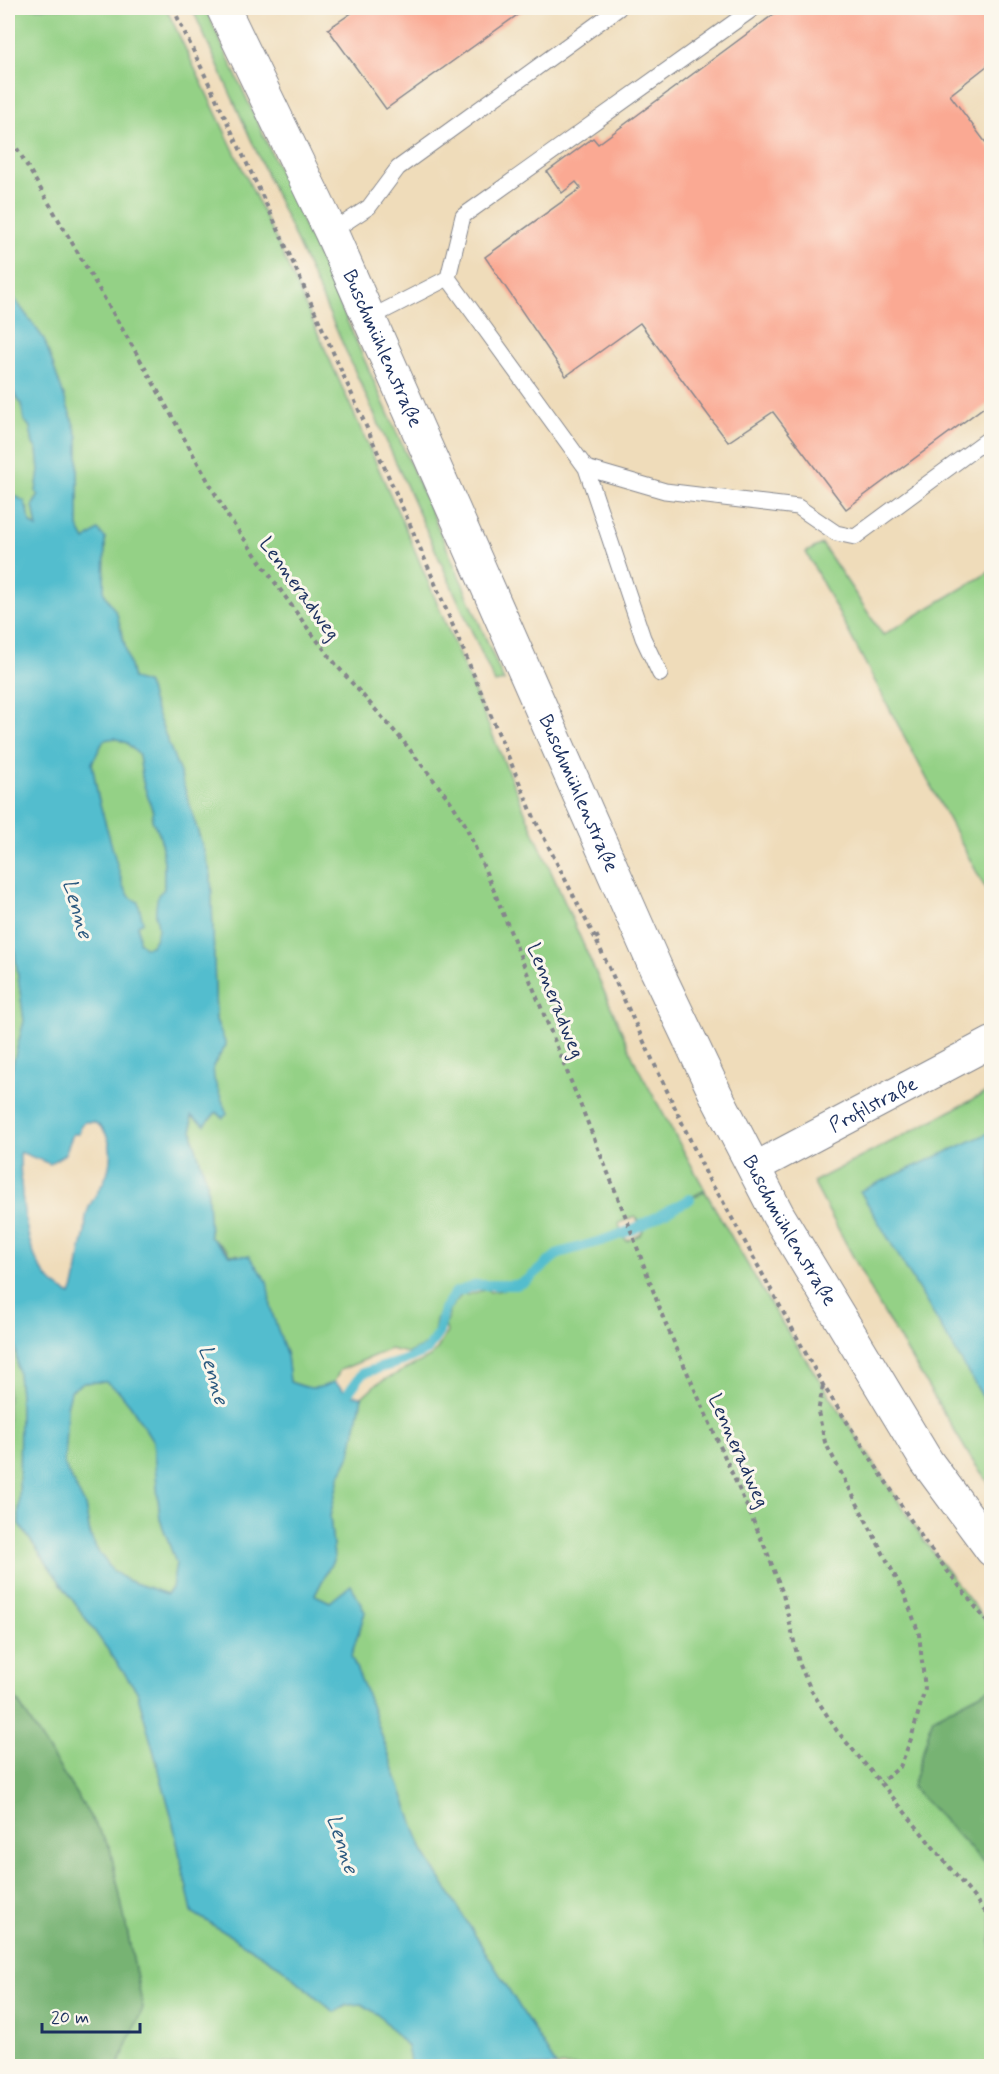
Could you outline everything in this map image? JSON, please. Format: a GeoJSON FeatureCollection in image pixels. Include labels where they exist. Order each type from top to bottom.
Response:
{"type":"FeatureCollection","features":[{"type":"Feature","properties":{"kind":"street","name":"Buschmühlenstraße"},"geometry":{"type":"LineString","coordinates":[[223,8],[331,232],[673,1006],[778,1215],[927,1462],[992,1551]]}},
{"type":"Feature","properties":{"kind":"street","name":"Profilstraße"},"geometry":{"type":"LineString","coordinates":[[754,1168],[992,1042]]}},
{"type":"Feature","properties":{"kind":"lane"},"geometry":{"type":"LineString","coordinates":[[331,232],[369,207],[398,168],[619,8]]}},
{"type":"Feature","properties":{"kind":"lane"},"geometry":{"type":"LineString","coordinates":[[368,319],[448,278],[463,216],[754,8]]}},
{"type":"Feature","properties":{"kind":"lane"},"geometry":{"type":"LineString","coordinates":[[448,278],[586,468],[643,638],[660,674]]}},
{"type":"Feature","properties":{"kind":"lane"},"geometry":{"type":"LineString","coordinates":[[586,468],[665,491],[798,507],[836,533],[855,537],[992,436]]}},
{"type":"Feature","properties":{"kind":"path"},"geometry":{"type":"LineString","coordinates":[[173,8],[278,229],[412,528],[536,822],[595,938],[710,1182],[721,1198],[823,1385],[925,1542],[992,1628]]}},
{"type":"Feature","properties":{"kind":"path","name":"Lenneradweg"},"geometry":{"type":"LineString","coordinates":[[8,133],[145,368],[227,515],[306,626],[403,741],[451,802],[465,824],[499,902],[634,1237],[664,1320],[779,1584],[799,1663],[811,1690],[837,1731],[992,1920]]}},
{"type":"Feature","properties":{"kind":"path"},"geometry":{"type":"LineString","coordinates":[[595,938],[601,935]]}},
{"type":"Feature","properties":{"kind":"path"},"geometry":{"type":"LineString","coordinates":[[618,989],[625,986]]}},
{"type":"Feature","properties":{"kind":"path"},"geometry":{"type":"LineString","coordinates":[[823,1385],[818,1412],[825,1442],[905,1595],[919,1634],[925,1689],[911,1739],[900,1767],[880,1782]]}},
{"type":"Feature","properties":{"kind":"green space"},"geometry":{"type":"Polygon","coordinates":[[[8,8],[166,8],[273,233],[407,532],[531,826],[637,1066],[705,1190],[640,1224],[635,1216],[619,1223],[621,1234],[627,1241],[640,1235],[643,1231],[641,1226],[705,1191],[775,1312],[925,1542],[991,1628],[991,1688],[933,1718],[912,1787],[991,1870],[991,2066],[556,2066],[423,1851],[351,1656],[365,1612],[315,1595],[334,1558],[330,1516],[339,1477],[350,1455],[362,1397],[376,1384],[430,1357],[436,1351],[447,1332],[445,1325],[449,1310],[463,1293],[467,1295],[487,1289],[490,1292],[521,1287],[559,1253],[528,1278],[515,1283],[476,1282],[455,1289],[441,1309],[436,1319],[434,1333],[426,1345],[408,1353],[390,1349],[340,1370],[334,1382],[321,1388],[309,1388],[290,1382],[287,1356],[272,1313],[266,1280],[237,1254],[230,1255],[210,1237],[207,1182],[193,1139],[191,1115],[210,1120],[216,1112],[227,1114],[213,1079],[213,1066],[226,1045],[216,1020],[211,875],[180,773],[151,698],[148,684],[133,679],[117,614],[104,593],[105,538],[85,540],[78,527],[78,437],[44,339],[8,290],[8,8]]]}},
{"type":"Feature","properties":{"kind":"green space"},"geometry":{"type":"Polygon","coordinates":[[[192,8],[205,8],[357,343],[504,681],[495,683],[192,8]]]}},
{"type":"Feature","properties":{"kind":"green space"},"geometry":{"type":"Polygon","coordinates":[[[8,383],[21,404],[24,420],[30,427],[33,444],[37,450],[39,470],[36,492],[39,494],[33,505],[37,528],[30,522],[28,509],[8,491],[8,383]]]}},
{"type":"Feature","properties":{"kind":"green space"},"geometry":{"type":"Polygon","coordinates":[[[822,544],[883,635],[991,571],[991,899],[806,552],[822,544]]]}},
{"type":"Feature","properties":{"kind":"green space"},"geometry":{"type":"Polygon","coordinates":[[[115,738],[127,743],[139,755],[143,782],[153,812],[152,820],[160,835],[164,862],[164,889],[156,915],[158,931],[151,946],[145,948],[139,942],[130,897],[123,887],[98,797],[92,763],[104,740],[115,738]]]}},
{"type":"Feature","properties":{"kind":"green space"},"geometry":{"type":"Polygon","coordinates":[[[8,902],[24,1021],[8,1083],[8,902]]]}},
{"type":"Feature","properties":{"kind":"green space"},"geometry":{"type":"Polygon","coordinates":[[[991,1090],[991,1486],[972,1460],[879,1305],[813,1182],[991,1090]]]}},
{"type":"Feature","properties":{"kind":"green space"},"geometry":{"type":"Polygon","coordinates":[[[8,1283],[20,1394],[19,1524],[137,1691],[171,1814],[192,1912],[281,1967],[334,2012],[347,2005],[362,2004],[379,2015],[407,2046],[411,2066],[118,2066],[143,2008],[110,1848],[8,1686],[8,1283]]]}},
{"type":"Feature","properties":{"kind":"green space"},"geometry":{"type":"Polygon","coordinates":[[[106,1382],[119,1391],[153,1441],[160,1519],[176,1563],[172,1588],[167,1594],[126,1580],[112,1570],[97,1550],[90,1535],[85,1506],[64,1464],[67,1407],[71,1391],[82,1383],[106,1382]]]}},
{"type":"Feature","properties":{"kind":"green space"},"geometry":{"type":"Polygon","coordinates":[[[8,1686],[110,1848],[143,2008],[118,2066],[8,2066],[8,1686]]]}},
{"type":"Feature","properties":{"kind":"green space"},"geometry":{"type":"Polygon","coordinates":[[[991,1688],[991,1870],[912,1787],[933,1718],[991,1688]]]}},
{"type":"Feature","properties":{"kind":"water","name":"Lenne"},"geometry":{"type":"Polygon","coordinates":[[[8,290],[44,339],[78,437],[78,527],[85,540],[98,530],[105,538],[104,593],[117,614],[133,679],[148,684],[151,698],[180,773],[211,875],[216,1020],[226,1045],[213,1066],[214,1079],[227,1114],[223,1118],[216,1112],[205,1125],[191,1116],[193,1139],[207,1182],[210,1237],[230,1255],[249,1256],[267,1281],[272,1313],[287,1356],[290,1382],[312,1388],[334,1382],[348,1394],[362,1397],[350,1455],[339,1477],[330,1516],[334,1558],[315,1595],[330,1602],[351,1585],[365,1612],[351,1656],[423,1851],[556,2066],[411,2066],[407,2046],[379,2015],[362,2004],[347,2005],[334,2012],[281,1967],[192,1912],[171,1814],[137,1691],[19,1524],[20,1395],[8,1283],[8,1083],[24,1021],[8,902],[8,491],[25,502],[30,522],[37,528],[33,505],[39,495],[36,492],[39,470],[37,450],[33,444],[30,427],[24,420],[21,404],[8,383],[8,290]],[[115,738],[104,740],[92,763],[98,797],[123,886],[130,897],[138,902],[143,922],[138,925],[139,942],[145,947],[151,946],[157,935],[156,908],[158,895],[164,889],[164,862],[160,835],[152,820],[153,812],[143,782],[139,755],[127,743],[115,738]],[[85,1122],[81,1125],[79,1134],[73,1134],[65,1154],[50,1164],[20,1152],[24,1211],[30,1242],[49,1280],[71,1295],[85,1234],[87,1212],[108,1172],[110,1155],[108,1139],[100,1126],[93,1122],[85,1122]],[[106,1382],[82,1383],[71,1391],[67,1407],[64,1464],[85,1506],[90,1535],[97,1550],[112,1570],[126,1580],[167,1594],[172,1588],[176,1563],[160,1519],[153,1441],[119,1391],[106,1382]]]}},
{"type":"Feature","properties":{"kind":"water"},"geometry":{"type":"Polygon","coordinates":[[[991,1132],[991,1411],[860,1191],[991,1132]]]}},
{"type":"Feature","properties":{"kind":"building"},"geometry":{"type":"Polygon","coordinates":[[[359,8],[527,8],[386,109],[328,29],[359,8]]]}},
{"type":"Feature","properties":{"kind":"building"},"geometry":{"type":"Polygon","coordinates":[[[782,8],[816,8],[819,12],[824,8],[992,8],[992,62],[950,95],[992,151],[992,401],[846,509],[773,412],[728,442],[640,323],[566,376],[485,257],[581,188],[576,182],[562,193],[547,172],[593,138],[598,144],[782,8]]]}},
{"type":"Feature","properties":{"kind":"waterway"},"geometry":{"type":"LineString","coordinates":[[339,1405],[363,1373],[403,1361],[427,1350],[439,1332],[444,1309],[456,1292],[477,1285],[516,1285],[526,1281],[559,1253],[632,1230],[690,1199]]}}]}
